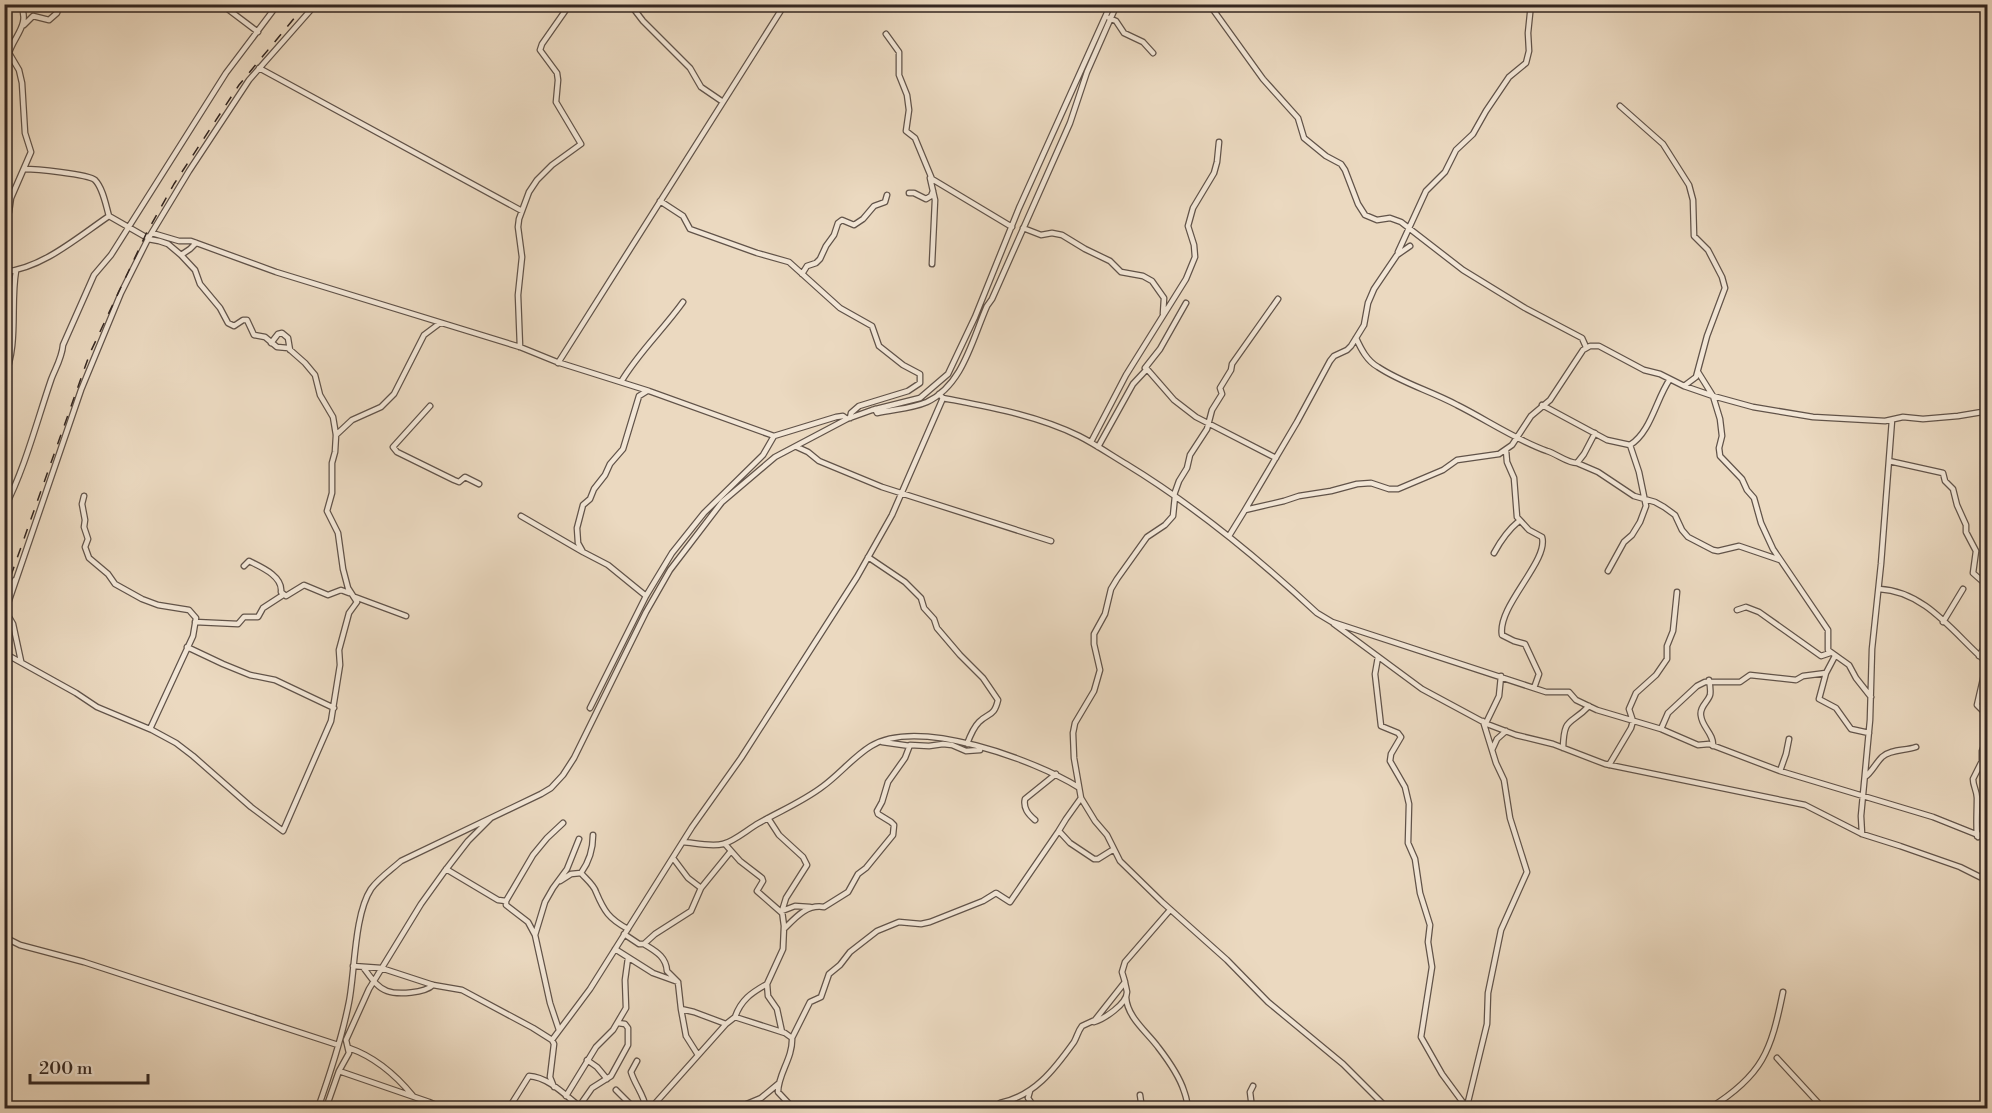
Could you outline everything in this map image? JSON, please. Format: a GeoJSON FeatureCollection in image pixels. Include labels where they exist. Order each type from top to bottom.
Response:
{"type":"FeatureCollection","features":[{"type":"Feature","properties":{"kind":"street"},"geometry":{"type":"LineString","coordinates":[[20,4],[24,12],[24,26]]}},
{"type":"Feature","properties":{"kind":"street"},"geometry":{"type":"LineString","coordinates":[[4,218],[9,212],[11,198],[31,152],[25,133],[22,83],[7,48],[33,16],[49,20],[60,4]]}},
{"type":"Feature","properties":{"kind":"street"},"geometry":{"type":"LineString","coordinates":[[221,4],[258,32]]}},
{"type":"Feature","properties":{"kind":"street"},"geometry":{"type":"LineString","coordinates":[[4,509],[17,481],[70,329],[94,275],[111,255],[226,73],[278,4]]}},
{"type":"Feature","properties":{"kind":"street"},"geometry":{"type":"LineString","coordinates":[[21,662],[13,624],[5,614],[81,390],[122,293],[150,237],[189,171],[249,80],[316,4]]}},
{"type":"Feature","properties":{"kind":"street"},"geometry":{"type":"LineString","coordinates":[[520,347],[518,295],[522,257],[518,227],[522,211],[529,192],[537,180],[552,165],[581,144],[556,102],[557,74],[540,50],[570,4]]}},
{"type":"Feature","properties":{"kind":"street"},"geometry":{"type":"LineString","coordinates":[[630,4],[643,21],[690,68],[701,87],[723,102]]}},
{"type":"Feature","properties":{"kind":"street"},"geometry":{"type":"LineString","coordinates":[[558,363],[784,4]]}},
{"type":"Feature","properties":{"kind":"street"},"geometry":{"type":"LineString","coordinates":[[552,1040],[590,989],[682,842],[741,758],[868,557],[902,492],[941,396],[957,377],[1070,123],[1087,72],[1109,18],[1111,4]]}},
{"type":"Feature","properties":{"kind":"street"},"geometry":{"type":"LineString","coordinates":[[318,1108],[349,1002],[352,966],[367,897],[386,874],[401,861],[541,794],[551,788],[563,775],[584,740],[646,612],[670,570],[722,502],[772,459],[849,418],[920,398],[948,374],[979,308],[1012,227],[1117,4]]}},
{"type":"Feature","properties":{"kind":"street"},"geometry":{"type":"LineString","coordinates":[[1209,4],[1263,79],[1298,118],[1304,138],[1326,156],[1341,164],[1365,215],[1377,220],[1394,218],[1463,270],[1525,308],[1582,338],[1586,347]]}},
{"type":"Feature","properties":{"kind":"street"},"geometry":{"type":"LineString","coordinates":[[1229,536],[1330,361],[1337,354],[1347,350],[1356,338],[1366,319],[1371,296],[1397,255],[1426,191],[1445,172],[1456,150],[1473,134],[1509,77],[1526,63],[1529,51],[1531,4]]}},
{"type":"Feature","properties":{"kind":"street"},"geometry":{"type":"LineString","coordinates":[[1109,18],[1116,21],[1124,33],[1141,41],[1153,53]]}},
{"type":"Feature","properties":{"kind":"street"},"geometry":{"type":"LineString","coordinates":[[886,34],[899,52],[899,75],[907,95],[909,110],[906,130],[915,138],[934,188],[935,223],[932,264]]}},
{"type":"Feature","properties":{"kind":"street"},"geometry":{"type":"LineString","coordinates":[[259,68],[522,211]]}},
{"type":"Feature","properties":{"kind":"street"},"geometry":{"type":"LineString","coordinates":[[1620,106],[1663,144],[1689,186],[1693,200],[1694,236],[1708,250],[1725,284],[1725,292],[1707,336],[1695,380],[1684,386]]}},
{"type":"Feature","properties":{"kind":"street"},"geometry":{"type":"LineString","coordinates":[[1091,442],[1120,385],[1180,290],[1194,259],[1194,246],[1188,226],[1193,208],[1214,173],[1219,142]]}},
{"type":"Feature","properties":{"kind":"street"},"geometry":{"type":"LineString","coordinates":[[24,169],[90,177],[97,182],[109,216],[144,236],[179,241],[190,240],[276,272],[520,347],[558,363],[621,382],[774,436],[836,417],[849,418]]}},
{"type":"Feature","properties":{"kind":"street"},"geometry":{"type":"LineString","coordinates":[[929,176],[1012,227]]}},
{"type":"Feature","properties":{"kind":"street"},"geometry":{"type":"LineString","coordinates":[[909,193],[926,199],[931,196],[936,184],[939,183]]}},
{"type":"Feature","properties":{"kind":"street"},"geometry":{"type":"LineString","coordinates":[[802,274],[807,266],[820,259],[838,223],[842,220],[854,225],[863,219],[874,206],[885,202],[887,195]]}},
{"type":"Feature","properties":{"kind":"street"},"geometry":{"type":"LineString","coordinates":[[660,201],[683,216],[690,229],[789,262],[840,308],[872,326],[879,346],[903,365],[920,374],[920,383],[909,391],[859,406],[849,418]]}},
{"type":"Feature","properties":{"kind":"street"},"geometry":{"type":"LineString","coordinates":[[4,272],[16,271],[65,246],[109,216]]}},
{"type":"Feature","properties":{"kind":"street"},"geometry":{"type":"LineString","coordinates":[[1023,228],[1041,235],[1052,233],[1062,235],[1110,261],[1121,272],[1143,276],[1152,281],[1164,298],[1163,317]]}},
{"type":"Feature","properties":{"kind":"street"},"geometry":{"type":"LineString","coordinates":[[4,653],[98,707],[150,729],[176,743],[250,807],[283,831],[331,721],[340,665],[339,650],[349,613],[357,602],[351,594],[343,569],[338,533],[327,511],[332,493],[332,464],[335,452],[336,435],[333,417],[320,395],[315,375],[290,350],[277,347],[265,337],[254,335],[247,320],[234,326],[228,323],[220,308],[200,284],[195,270],[168,244],[150,237]]}},
{"type":"Feature","properties":{"kind":"street"},"geometry":{"type":"LineString","coordinates":[[181,255],[196,243]]}},
{"type":"Feature","properties":{"kind":"street"},"geometry":{"type":"LineString","coordinates":[[1397,255],[1410,246]]}},
{"type":"Feature","properties":{"kind":"street"},"geometry":{"type":"LineString","coordinates":[[4,378],[14,338],[16,271]]}},
{"type":"Feature","properties":{"kind":"street"},"geometry":{"type":"LineString","coordinates":[[1278,299],[1232,364],[1220,388],[1222,394],[1212,410],[1209,423],[1190,454],[1187,468],[1179,481],[1173,516],[1165,525],[1147,537],[1111,589],[1105,614],[1094,634],[1100,670],[1094,690],[1075,723],[1074,758],[1081,798],[1107,835],[1120,861],[1170,910],[1227,960],[1268,1002],[1343,1064],[1387,1108]]}},
{"type":"Feature","properties":{"kind":"street"},"geometry":{"type":"LineString","coordinates":[[621,382],[683,302]]}},
{"type":"Feature","properties":{"kind":"street"},"geometry":{"type":"LineString","coordinates":[[1098,447],[1144,370],[1160,349],[1186,303]]}},
{"type":"Feature","properties":{"kind":"street"},"geometry":{"type":"LineString","coordinates":[[336,435],[352,420],[381,407],[394,393],[424,335],[440,323]]}},
{"type":"Feature","properties":{"kind":"street"},"geometry":{"type":"LineString","coordinates":[[271,343],[278,334],[282,333],[288,338],[290,350]]}},
{"type":"Feature","properties":{"kind":"street"},"geometry":{"type":"LineString","coordinates":[[1356,338],[1371,363],[1378,368],[1456,404],[1517,438],[1571,463],[1577,463],[1598,472],[1634,496],[1655,501],[1673,513],[1685,534],[1713,550],[1739,546],[1780,560]]}},
{"type":"Feature","properties":{"kind":"street"},"geometry":{"type":"LineString","coordinates":[[1148,339],[1160,349]]}},
{"type":"Feature","properties":{"kind":"street"},"geometry":{"type":"LineString","coordinates":[[1586,347],[1599,346],[1644,370],[1660,374],[1684,386],[1713,396],[1753,407],[1813,417],[1892,420],[1903,417],[1948,417],[1988,411]]}},
{"type":"Feature","properties":{"kind":"street"},"geometry":{"type":"LineString","coordinates":[[1245,510],[1299,495],[1331,491],[1357,484],[1371,483],[1389,489],[1398,489],[1443,470],[1457,460],[1495,456],[1506,450],[1517,438],[1531,416],[1552,396],[1586,347]]}},
{"type":"Feature","properties":{"kind":"street"},"geometry":{"type":"LineString","coordinates":[[1144,370],[1150,371],[1174,400],[1196,417],[1276,458]]}},
{"type":"Feature","properties":{"kind":"street"},"geometry":{"type":"LineString","coordinates":[[1698,372],[1713,396],[1720,419],[1722,436],[1720,456],[1742,478],[1747,490],[1754,498],[1761,523],[1780,560],[1794,577],[1817,617],[1828,630],[1827,648],[1850,665],[1856,678],[1871,698]]}},
{"type":"Feature","properties":{"kind":"street"},"geometry":{"type":"LineString","coordinates":[[1542,405],[1607,440],[1630,445],[1637,440],[1647,425],[1670,380]]}},
{"type":"Feature","properties":{"kind":"street"},"geometry":{"type":"LineString","coordinates":[[583,552],[578,543],[577,528],[583,505],[590,499],[610,464],[623,449],[639,396],[647,391]]}},
{"type":"Feature","properties":{"kind":"street"},"geometry":{"type":"LineString","coordinates":[[875,409],[878,413],[904,408],[941,396],[993,407],[1060,428],[1091,442],[1175,496],[1229,536],[1317,613],[1422,689],[1485,722],[1609,765],[1804,805],[1862,834],[1960,867],[1988,881]]}},
{"type":"Feature","properties":{"kind":"street"},"geometry":{"type":"LineString","coordinates":[[430,405],[393,447],[397,452],[454,480],[459,482],[465,477],[479,484]]}},
{"type":"Feature","properties":{"kind":"street"},"geometry":{"type":"LineString","coordinates":[[1862,834],[1872,649],[1892,420]]}},
{"type":"Feature","properties":{"kind":"street"},"geometry":{"type":"LineString","coordinates":[[1577,463],[1595,433]]}},
{"type":"Feature","properties":{"kind":"street"},"geometry":{"type":"LineString","coordinates":[[590,708],[646,596],[672,553],[704,513],[767,448],[774,436]]}},
{"type":"Feature","properties":{"kind":"street"},"geometry":{"type":"LineString","coordinates":[[1608,571],[1624,542],[1632,535],[1640,522],[1646,506],[1640,472],[1630,445]]}},
{"type":"Feature","properties":{"kind":"street"},"geometry":{"type":"LineString","coordinates":[[796,447],[808,452],[819,461],[882,487],[1051,541]]}},
{"type":"Feature","properties":{"kind":"street"},"geometry":{"type":"LineString","coordinates":[[767,448],[772,459]]}},
{"type":"Feature","properties":{"kind":"street"},"geometry":{"type":"LineString","coordinates":[[1506,450],[1507,462],[1514,478],[1517,517],[1529,530],[1542,537],[1544,542],[1509,606],[1501,628],[1502,635],[1506,638],[1525,644],[1539,674],[1534,688]]}},
{"type":"Feature","properties":{"kind":"street"},"geometry":{"type":"LineString","coordinates":[[1889,460],[1943,473],[1945,481],[1953,489],[1966,525],[1966,532],[1976,551],[1973,573],[1982,581],[1988,578]]}},
{"type":"Feature","properties":{"kind":"street"},"geometry":{"type":"LineString","coordinates":[[84,496],[82,504],[89,558],[108,574],[115,584],[142,599],[194,613],[193,636],[150,729]]}},
{"type":"Feature","properties":{"kind":"street"},"geometry":{"type":"LineString","coordinates":[[521,516],[608,565],[646,596]]}},
{"type":"Feature","properties":{"kind":"street"},"geometry":{"type":"LineString","coordinates":[[1494,553],[1505,534],[1520,520]]}},
{"type":"Feature","properties":{"kind":"street"},"geometry":{"type":"LineString","coordinates":[[868,557],[905,582],[921,598],[924,608],[934,619],[937,628],[960,656],[983,678],[998,700],[991,716],[981,720],[971,733],[967,744]]}},
{"type":"Feature","properties":{"kind":"street"},"geometry":{"type":"LineString","coordinates":[[244,566],[249,561],[263,567],[278,579],[283,595]]}},
{"type":"Feature","properties":{"kind":"street"},"geometry":{"type":"LineString","coordinates":[[195,622],[237,624],[244,617],[258,617],[263,608],[304,585],[328,595],[341,590],[406,616]]}},
{"type":"Feature","properties":{"kind":"street"},"geometry":{"type":"LineString","coordinates":[[1879,589],[1891,590],[1917,599],[1979,656],[1986,666],[1977,705],[1988,716]]}},
{"type":"Feature","properties":{"kind":"street"},"geometry":{"type":"LineString","coordinates":[[1943,622],[1963,589]]}},
{"type":"Feature","properties":{"kind":"street"},"geometry":{"type":"LineString","coordinates":[[1609,765],[1626,738],[1633,721],[1629,709],[1632,700],[1656,675],[1667,659],[1666,646],[1673,631],[1677,592]]}},
{"type":"Feature","properties":{"kind":"street"},"geometry":{"type":"LineString","coordinates":[[1737,610],[1746,607],[1759,612],[1821,656],[1833,654]]}},
{"type":"Feature","properties":{"kind":"street"},"geometry":{"type":"LineString","coordinates":[[1332,622],[1546,692],[1569,692],[1576,700],[1589,706],[1659,727],[1698,745],[1713,746],[1780,771],[1933,817],[1988,839]]}},
{"type":"Feature","properties":{"kind":"street"},"geometry":{"type":"LineString","coordinates":[[1979,656],[1987,642]]}},
{"type":"Feature","properties":{"kind":"street"},"geometry":{"type":"LineString","coordinates":[[187,647],[235,669],[275,680],[334,708]]}},
{"type":"Feature","properties":{"kind":"street"},"geometry":{"type":"LineString","coordinates":[[1833,654],[1819,699],[1836,708],[1851,729],[1869,733]]}},
{"type":"Feature","properties":{"kind":"street"},"geometry":{"type":"LineString","coordinates":[[1378,657],[1375,674],[1381,726],[1398,733],[1401,737],[1391,754],[1390,761],[1405,787],[1409,804],[1408,843],[1415,859],[1420,893],[1430,925],[1428,942],[1432,967],[1421,1037],[1442,1074],[1467,1108]]}},
{"type":"Feature","properties":{"kind":"street"},"geometry":{"type":"LineString","coordinates":[[1659,727],[1668,713],[1689,693],[1709,680],[1740,682],[1750,675],[1796,680],[1803,676],[1826,672]]}},
{"type":"Feature","properties":{"kind":"street"},"geometry":{"type":"LineString","coordinates":[[1467,1108],[1487,1024],[1488,993],[1501,930],[1527,872],[1510,818],[1504,780],[1492,750],[1485,722],[1498,696],[1502,676]]}},
{"type":"Feature","properties":{"kind":"street"},"geometry":{"type":"LineString","coordinates":[[1709,680],[1710,695],[1700,714],[1707,731],[1714,740],[1713,746]]}},
{"type":"Feature","properties":{"kind":"street"},"geometry":{"type":"LineString","coordinates":[[1563,748],[1564,732],[1568,722],[1589,706]]}},
{"type":"Feature","properties":{"kind":"street"},"geometry":{"type":"LineString","coordinates":[[1492,750],[1497,739],[1506,731]]}},
{"type":"Feature","properties":{"kind":"street"},"geometry":{"type":"LineString","coordinates":[[682,842],[724,844],[805,799],[865,751],[880,742],[913,735],[933,736],[967,744],[1037,766],[1078,787]]}},
{"type":"Feature","properties":{"kind":"street"},"geometry":{"type":"LineString","coordinates":[[1978,836],[1978,812],[1975,806],[1977,794],[1973,779],[1982,761],[1982,751],[1988,735]]}},
{"type":"Feature","properties":{"kind":"street"},"geometry":{"type":"LineString","coordinates":[[1780,771],[1789,739]]}},
{"type":"Feature","properties":{"kind":"street"},"geometry":{"type":"LineString","coordinates":[[880,742],[910,746],[912,744],[929,746],[943,744],[966,751],[986,750]]}},
{"type":"Feature","properties":{"kind":"street"},"geometry":{"type":"LineString","coordinates":[[784,929],[810,907],[817,905],[824,907],[848,892],[858,874],[866,868],[893,835],[894,825],[877,811],[888,782],[910,746]]}},
{"type":"Feature","properties":{"kind":"street"},"geometry":{"type":"LineString","coordinates":[[1865,777],[1885,755],[1892,751],[1904,751],[1916,747]]}},
{"type":"Feature","properties":{"kind":"street"},"geometry":{"type":"LineString","coordinates":[[1035,820],[1026,811],[1025,799],[1056,774]]}},
{"type":"Feature","properties":{"kind":"street"},"geometry":{"type":"LineString","coordinates":[[793,1108],[780,1097],[778,1084],[786,1066],[792,1038],[810,1002],[821,997],[829,974],[861,943],[888,926],[899,922],[921,924],[983,901],[996,893],[1010,902],[1081,798]]}},
{"type":"Feature","properties":{"kind":"street"},"geometry":{"type":"LineString","coordinates":[[326,1108],[339,1071],[349,1053],[346,1040],[349,1031],[373,981],[421,904],[446,869],[468,841],[492,817]]}},
{"type":"Feature","properties":{"kind":"street"},"geometry":{"type":"LineString","coordinates":[[768,818],[779,835],[803,857],[807,865],[789,892],[782,912],[783,949],[767,984],[768,996],[777,1009],[782,1032]]}},
{"type":"Feature","properties":{"kind":"street"},"geometry":{"type":"LineString","coordinates":[[560,1030],[550,1003],[535,935],[528,923],[506,905],[506,901],[533,855],[563,823]]}},
{"type":"Feature","properties":{"kind":"street"},"geometry":{"type":"LineString","coordinates":[[1978,836],[1988,827]]}},
{"type":"Feature","properties":{"kind":"street"},"geometry":{"type":"LineString","coordinates":[[1059,831],[1070,843],[1094,859],[1114,849]]}},
{"type":"Feature","properties":{"kind":"street"},"geometry":{"type":"LineString","coordinates":[[580,873],[589,858],[593,835]]}},
{"type":"Feature","properties":{"kind":"street"},"geometry":{"type":"LineString","coordinates":[[535,935],[544,903],[567,869],[579,839]]}},
{"type":"Feature","properties":{"kind":"street"},"geometry":{"type":"LineString","coordinates":[[724,844],[762,878],[763,881],[757,891],[782,912]]}},
{"type":"Feature","properties":{"kind":"street"},"geometry":{"type":"LineString","coordinates":[[644,944],[655,934],[691,911],[701,888],[731,851]]}},
{"type":"Feature","properties":{"kind":"street"},"geometry":{"type":"LineString","coordinates":[[673,858],[688,878],[701,888]]}},
{"type":"Feature","properties":{"kind":"street"},"geometry":{"type":"LineString","coordinates":[[446,869],[498,900],[506,901]]}},
{"type":"Feature","properties":{"kind":"street"},"geometry":{"type":"LineString","coordinates":[[558,882],[571,874],[580,873]]}},
{"type":"Feature","properties":{"kind":"street"},"geometry":{"type":"LineString","coordinates":[[580,873],[596,892],[599,902],[611,918],[628,929]]}},
{"type":"Feature","properties":{"kind":"street"},"geometry":{"type":"LineString","coordinates":[[782,912],[795,906],[810,907]]}},
{"type":"Feature","properties":{"kind":"street"},"geometry":{"type":"LineString","coordinates":[[1170,910],[1123,966],[1122,972],[1128,1005],[1140,1027],[1158,1046],[1175,1071],[1188,1103],[1187,1108]]}},
{"type":"Feature","properties":{"kind":"street"},"geometry":{"type":"LineString","coordinates":[[528,923],[540,919]]}},
{"type":"Feature","properties":{"kind":"street"},"geometry":{"type":"LineString","coordinates":[[624,934],[663,957],[667,964],[666,967],[678,982],[686,1036],[698,1055]]}},
{"type":"Feature","properties":{"kind":"street"},"geometry":{"type":"LineString","coordinates":[[4,937],[20,945],[84,962],[338,1045]]}},
{"type":"Feature","properties":{"kind":"street"},"geometry":{"type":"LineString","coordinates":[[615,950],[653,974],[678,982]]}},
{"type":"Feature","properties":{"kind":"street"},"geometry":{"type":"LineString","coordinates":[[567,1097],[587,1060],[618,1023],[626,1008],[624,985],[628,958]]}},
{"type":"Feature","properties":{"kind":"street"},"geometry":{"type":"LineString","coordinates":[[352,966],[381,968],[433,985],[462,990],[552,1040],[555,1047],[550,1077],[554,1087]]}},
{"type":"Feature","properties":{"kind":"street"},"geometry":{"type":"LineString","coordinates":[[363,967],[373,981],[387,991],[424,991],[433,985]]}},
{"type":"Feature","properties":{"kind":"street"},"geometry":{"type":"LineString","coordinates":[[653,974],[666,967]]}},
{"type":"Feature","properties":{"kind":"street"},"geometry":{"type":"LineString","coordinates":[[1092,1022],[1125,982]]}},
{"type":"Feature","properties":{"kind":"street"},"geometry":{"type":"LineString","coordinates":[[651,1108],[726,1024],[735,1017],[747,996],[767,984]]}},
{"type":"Feature","properties":{"kind":"street"},"geometry":{"type":"LineString","coordinates":[[1710,1108],[1747,1079],[1764,1058],[1777,1021],[1783,992]]}},
{"type":"Feature","properties":{"kind":"street"},"geometry":{"type":"LineString","coordinates":[[999,1108],[1000,1103],[1017,1100],[1044,1079],[1074,1043],[1082,1026],[1108,1016],[1126,997]]}},
{"type":"Feature","properties":{"kind":"street"},"geometry":{"type":"LineString","coordinates":[[681,1009],[694,1011],[726,1024]]}},
{"type":"Feature","properties":{"kind":"street"},"geometry":{"type":"LineString","coordinates":[[735,1017],[782,1032],[792,1038]]}},
{"type":"Feature","properties":{"kind":"street"},"geometry":{"type":"LineString","coordinates":[[579,1107],[592,1088],[607,1079],[628,1046],[628,1028],[625,1024],[618,1023]]}},
{"type":"Feature","properties":{"kind":"street"},"geometry":{"type":"LineString","coordinates":[[349,1048],[377,1060],[403,1083],[413,1096]]}},
{"type":"Feature","properties":{"kind":"street"},"geometry":{"type":"LineString","coordinates":[[1777,1058],[1822,1108]]}},
{"type":"Feature","properties":{"kind":"street"},"geometry":{"type":"LineString","coordinates":[[587,1060],[597,1067],[607,1079]]}},
{"type":"Feature","properties":{"kind":"street"},"geometry":{"type":"LineString","coordinates":[[637,1061],[631,1072],[645,1100],[646,1108]]}},
{"type":"Feature","properties":{"kind":"street"},"geometry":{"type":"LineString","coordinates":[[339,1071],[443,1108]]}},
{"type":"Feature","properties":{"kind":"street"},"geometry":{"type":"LineString","coordinates":[[508,1108],[529,1076],[537,1077],[579,1107],[586,1108]]}},
{"type":"Feature","properties":{"kind":"street"},"geometry":{"type":"LineString","coordinates":[[737,1108],[761,1098],[778,1084]]}},
{"type":"Feature","properties":{"kind":"street"},"geometry":{"type":"LineString","coordinates":[[1252,1108],[1250,1092],[1253,1086]]}},
{"type":"Feature","properties":{"kind":"street"},"geometry":{"type":"LineString","coordinates":[[616,1090],[634,1108]]}},
{"type":"Feature","properties":{"kind":"street"},"geometry":{"type":"LineString","coordinates":[[1030,1091],[1028,1098],[1035,1108]]}},
{"type":"Feature","properties":{"kind":"street"},"geometry":{"type":"LineString","coordinates":[[1136,1108],[1141,1102],[1140,1095]]}},
{"type":"Feature","properties":{"kind":"street"},"geometry":{"type":"LineString","coordinates":[[567,1097],[573,1108]]}},
{"type":"Feature","properties":{"kind":"railway"},"geometry":{"type":"LineString","coordinates":[[4,595],[90,353],[147,232],[174,184],[239,85],[306,4]]}}]}
